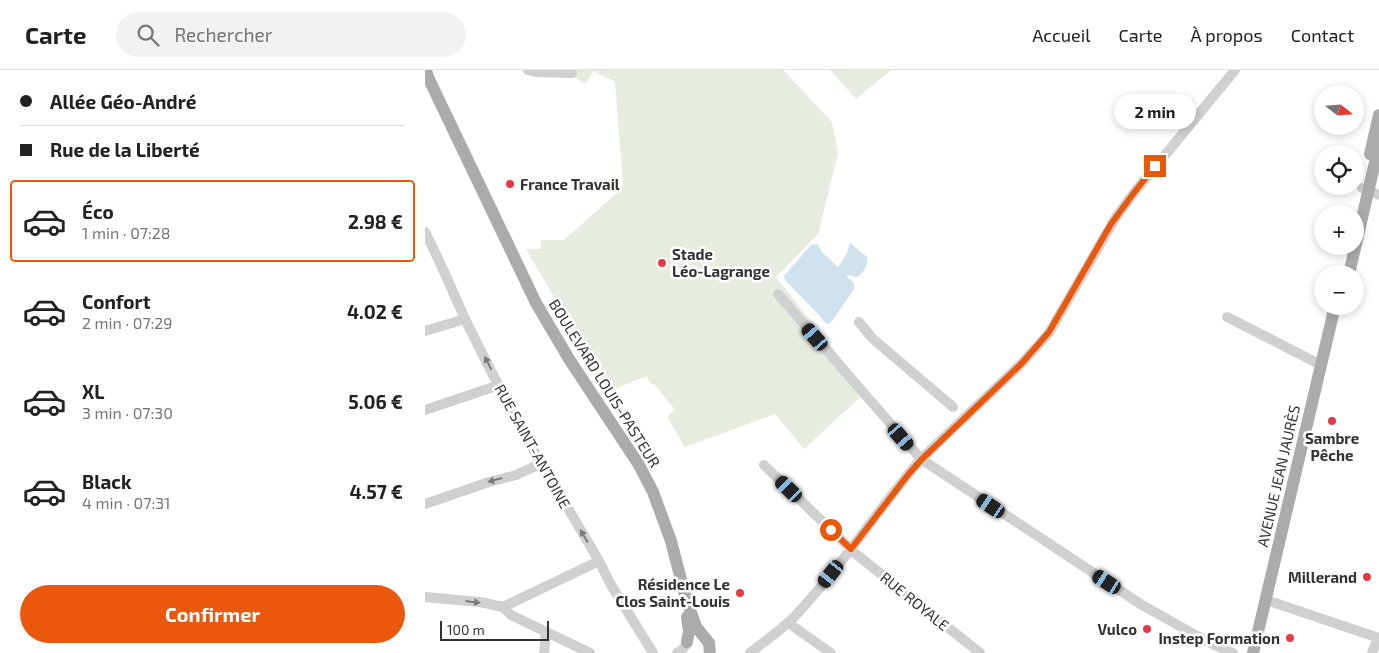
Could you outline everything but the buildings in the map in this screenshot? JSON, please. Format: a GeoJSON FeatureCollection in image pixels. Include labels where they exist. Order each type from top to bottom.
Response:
{"type":"FeatureCollection","features":[{"type":"Feature","properties":{"kind":"main road","name":"BOULEVARD LOUIS-PASTEUR"},"geometry":{"type":"LineString","coordinates":[[426,73],[536,303],[569,359],[639,465],[653,492],[671,541],[685,595],[697,628],[709,643],[711,652]]}},
{"type":"Feature","properties":{"kind":"main road"},"geometry":{"type":"LineString","coordinates":[[1362,205],[1370,191],[1379,114]]}},
{"type":"Feature","properties":{"kind":"main road"},"geometry":{"type":"LineString","coordinates":[[1351,265],[1370,191],[1379,145]]}},
{"type":"Feature","properties":{"kind":"main road","name":"AVENUE JEAN JAURÈS"},"geometry":{"type":"LineString","coordinates":[[1310,428],[1321,365],[1333,315]]}},
{"type":"Feature","properties":{"kind":"main road","name":"AVENUE JEAN JAURÈS"},"geometry":{"type":"LineString","coordinates":[[1260,653],[1269,601],[1310,428],[1340,315]]}},
{"type":"Feature","properties":{"kind":"main road"},"geometry":{"type":"LineString","coordinates":[[683,648],[689,631],[685,595]]}},
{"type":"Feature","properties":{"kind":"main road","name":"AVENUE JEAN JAURÈS"},"geometry":{"type":"LineString","coordinates":[[1253,653],[1269,601]]}},
{"type":"Feature","properties":{"kind":"main road"},"geometry":{"type":"LineString","coordinates":[[683,648],[695,635],[704,637]]}},
{"type":"Feature","properties":{"kind":"street"},"geometry":{"type":"LineString","coordinates":[[528,70],[572,73]]}},
{"type":"Feature","properties":{"kind":"street"},"geometry":{"type":"LineString","coordinates":[[750,653],[789,622],[851,549],[921,460],[1022,363],[1045,338],[1116,217],[1235,70]]}},
{"type":"Feature","properties":{"kind":"street","name":"RUE SAINT-ANTOINE"},"geometry":{"type":"LineString","coordinates":[[425,232],[465,319],[519,426],[599,561],[611,585],[653,653]]}},
{"type":"Feature","properties":{"kind":"street"},"geometry":{"type":"LineString","coordinates":[[778,294],[921,460],[1142,605],[1233,653]]}},
{"type":"Feature","properties":{"kind":"street"},"geometry":{"type":"LineString","coordinates":[[1227,317],[1321,365]]}},
{"type":"Feature","properties":{"kind":"street"},"geometry":{"type":"LineString","coordinates":[[425,330],[465,319]]}},
{"type":"Feature","properties":{"kind":"street"},"geometry":{"type":"LineString","coordinates":[[859,322],[872,338],[953,407]]}},
{"type":"Feature","properties":{"kind":"street"},"geometry":{"type":"LineString","coordinates":[[425,410],[499,385]]}},
{"type":"Feature","properties":{"kind":"street"},"geometry":{"type":"LineString","coordinates":[[425,504],[489,482],[516,475],[540,464]]}},
{"type":"Feature","properties":{"kind":"street","name":"RUE ROYALE"},"geometry":{"type":"LineString","coordinates":[[764,465],[851,549],[980,653]]}},
{"type":"Feature","properties":{"kind":"street"},"geometry":{"type":"LineString","coordinates":[[503,607],[599,561]]}},
{"type":"Feature","properties":{"kind":"street"},"geometry":{"type":"LineString","coordinates":[[425,597],[479,602],[503,607],[511,615],[590,653]]}},
{"type":"Feature","properties":{"kind":"street"},"geometry":{"type":"LineString","coordinates":[[1269,601],[1378,638],[1372,653]]}},
{"type":"Feature","properties":{"kind":"street"},"geometry":{"type":"LineString","coordinates":[[789,622],[831,653]]}},
{"type":"Feature","properties":{"kind":"street"},"geometry":{"type":"LineString","coordinates":[[544,653],[546,632]]}},
{"type":"Feature","properties":{"kind":"shaded area","name":"Stade Léo-Lagrange"},"geometry":{"type":"Polygon","coordinates":[[[575,70],[783,70],[832,122],[838,153],[818,234],[776,277],[867,391],[804,449],[775,414],[685,447],[667,417],[675,410],[655,385],[650,383],[647,376],[609,391],[526,249],[541,249],[541,240],[564,240],[623,186],[615,82],[593,71],[586,84],[574,77],[575,70]]]}},
{"type":"Feature","properties":{"kind":"shaded area"},"geometry":{"type":"Polygon","coordinates":[[[830,70],[891,70],[856,99],[830,70]]]}},
{"type":"Feature","properties":{"kind":"water"},"geometry":{"type":"Polygon","coordinates":[[[850,243],[867,257],[867,265],[864,271],[857,277],[848,275],[847,277],[854,283],[854,289],[832,321],[829,324],[825,323],[785,280],[784,276],[811,245],[818,244],[822,252],[838,267],[847,253],[850,243]]]}},
{"type":"Feature","properties":{"kind":"place","name":"France Travail"},"geometry":{"type":"Point","coordinates":[510,184]}},
{"type":"Feature","properties":{"kind":"place","name":"Stade Léo-Lagrange"},"geometry":{"type":"Point","coordinates":[662,263]}},
{"type":"Feature","properties":{"kind":"place","name":"Sambre Pêche"},"geometry":{"type":"Point","coordinates":[1332,421]}},
{"type":"Feature","properties":{"kind":"place","name":"Millerand"},"geometry":{"type":"Point","coordinates":[1367,577]}},
{"type":"Feature","properties":{"kind":"place","name":"Résidence Le Clos Saint-Louis"},"geometry":{"type":"Point","coordinates":[740,593]}},
{"type":"Feature","properties":{"kind":"place","name":"Vulco"},"geometry":{"type":"Point","coordinates":[1147,629]}},
{"type":"Feature","properties":{"kind":"place","name":"Instep Formation"},"geometry":{"type":"Point","coordinates":[1290,638]}},
{"type":"Feature","properties":{"kind":"route"},"geometry":{"type":"LineString","coordinates":[[831,530],[851,549],[921,460],[1041,343],[1111,224],[1155,166]]}}]}
